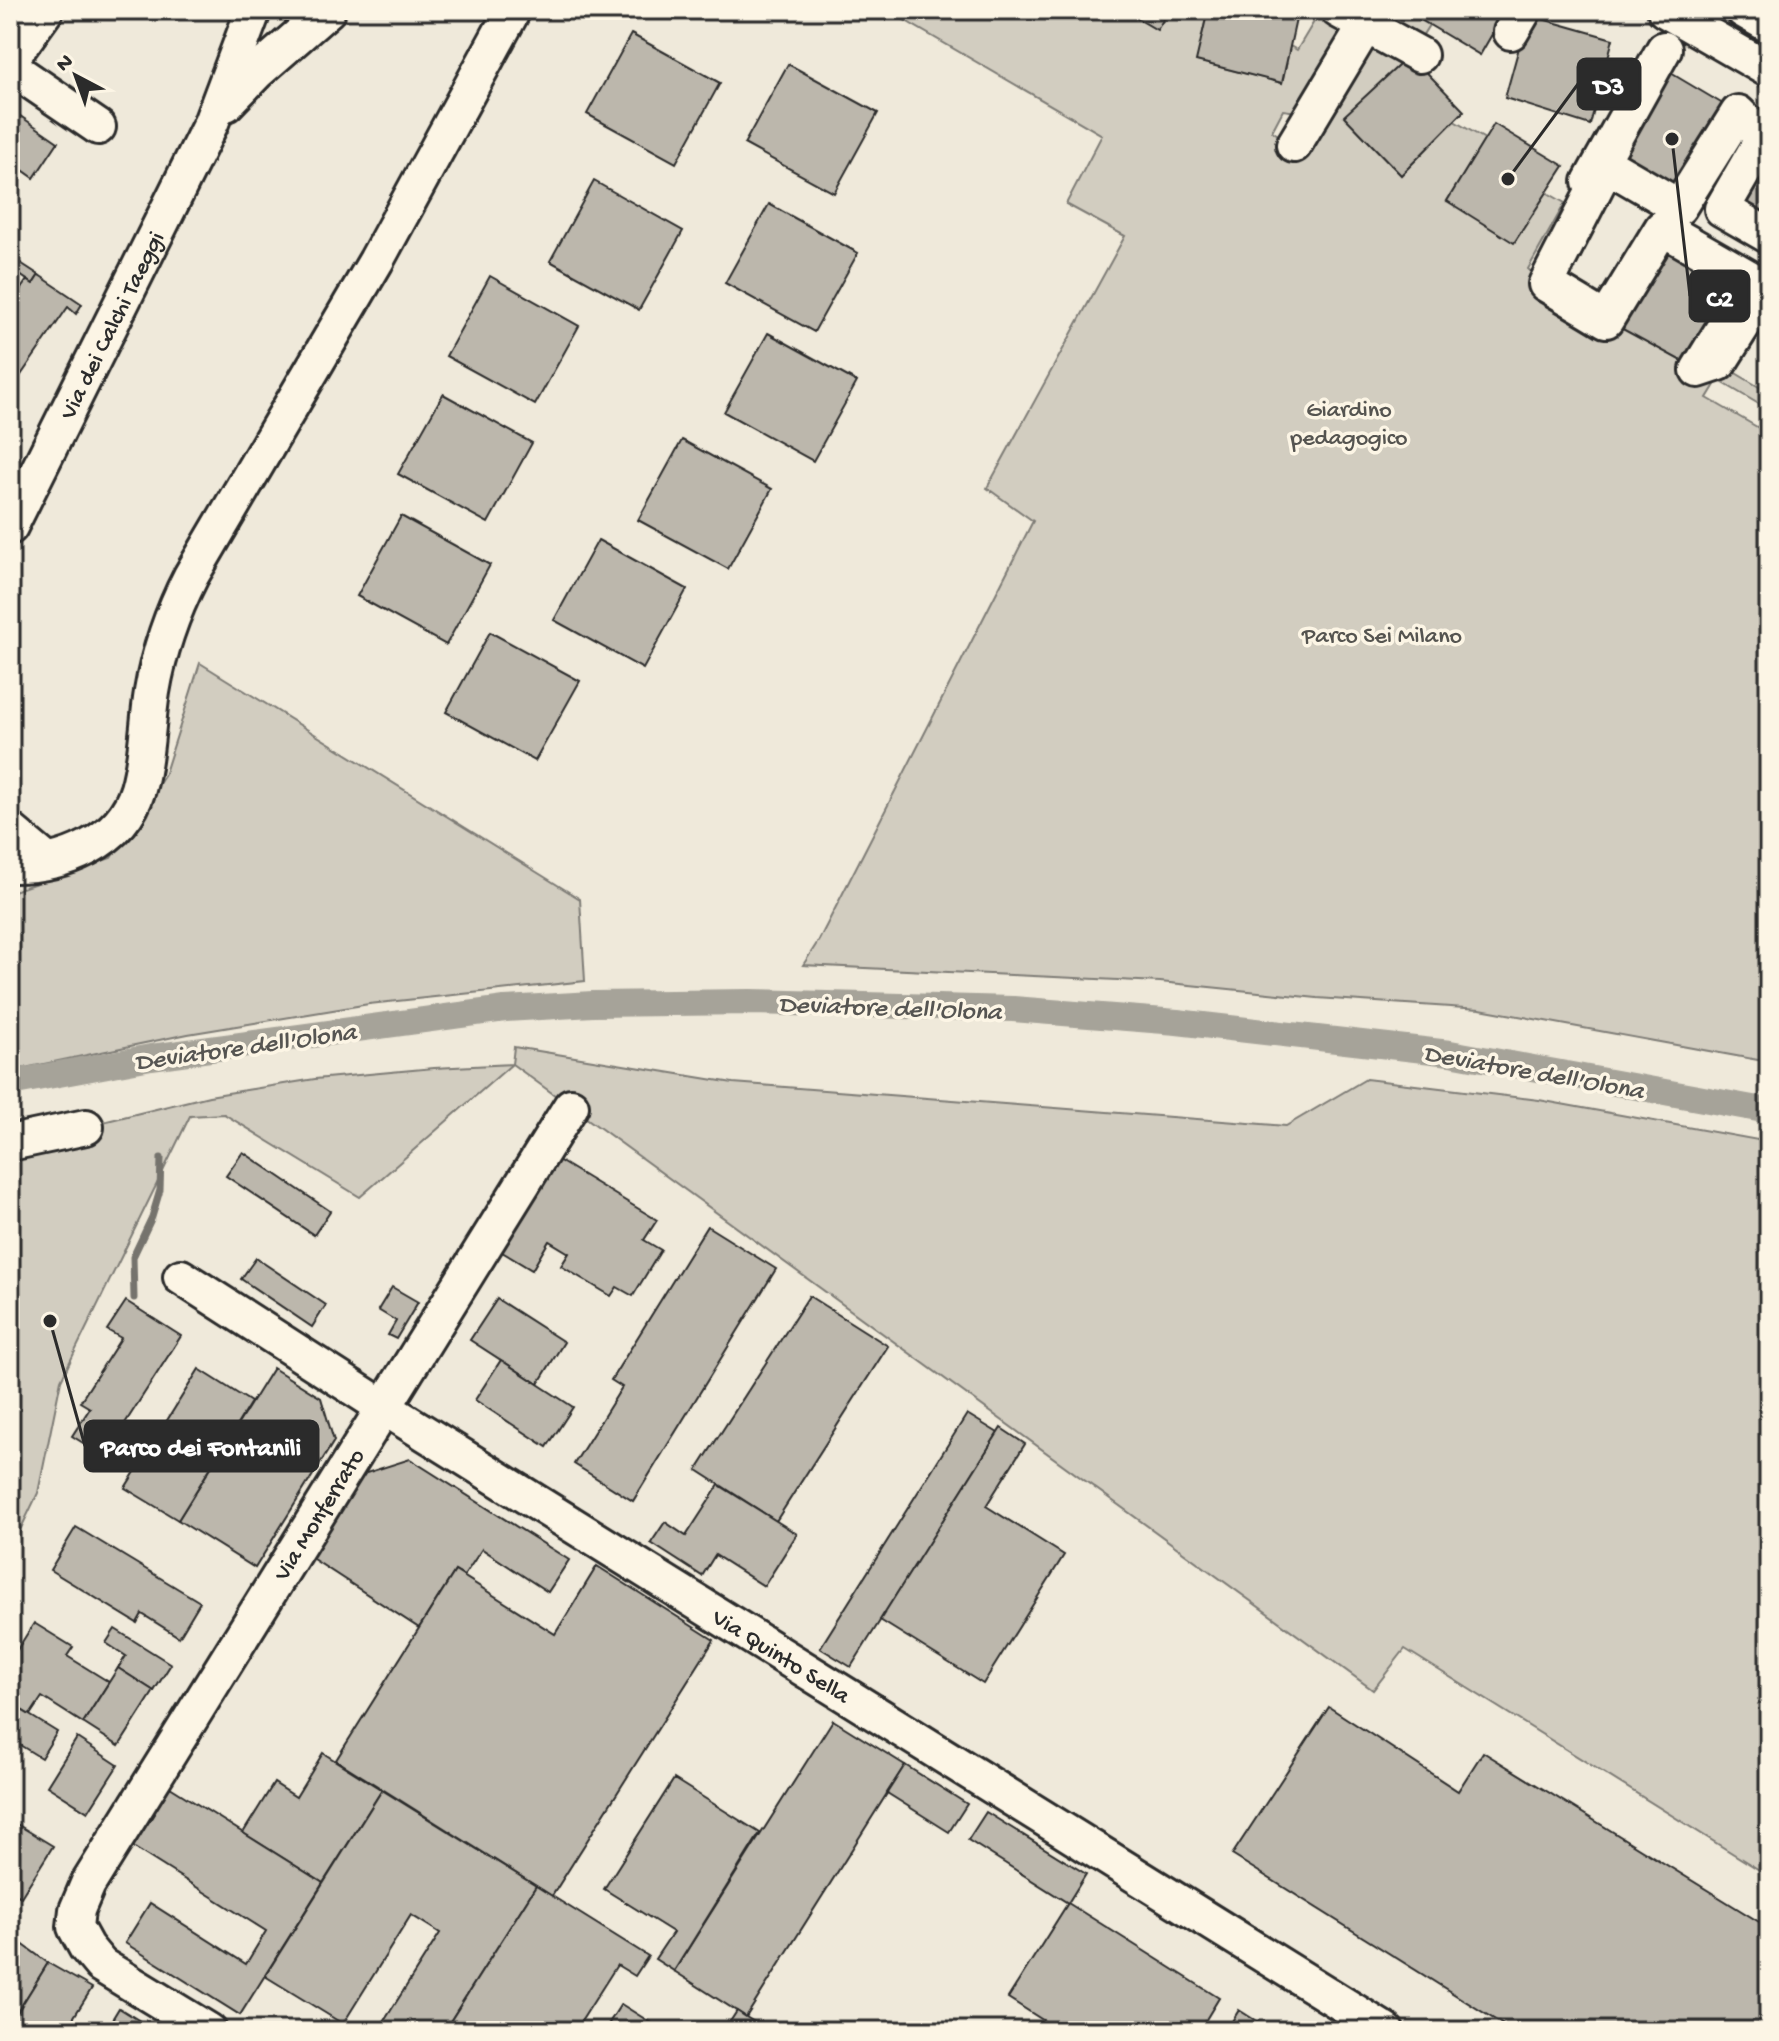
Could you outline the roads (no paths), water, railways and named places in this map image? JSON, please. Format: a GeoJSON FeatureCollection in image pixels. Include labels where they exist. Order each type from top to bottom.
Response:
{"type":"FeatureCollection","features":[{"type":"Feature","properties":{"kind":"street"},"geometry":{"type":"LineString","coordinates":[[10,60],[46,10]]}},
{"type":"Feature","properties":{"kind":"street","name":"Via dei Calchi Taeggi"},"geometry":{"type":"LineString","coordinates":[[10,527],[211,123],[244,39],[251,10]]}},
{"type":"Feature","properties":{"kind":"street","name":"Via dei Calchi Taeggi"},"geometry":{"type":"LineString","coordinates":[[211,123],[241,87],[328,10]]}},
{"type":"Feature","properties":{"kind":"street"},"geometry":{"type":"LineString","coordinates":[[10,865],[47,861],[96,844],[117,827],[130,809],[138,788],[162,643],[175,607],[376,261],[513,10]]}},
{"type":"Feature","properties":{"kind":"street"},"geometry":{"type":"LineString","coordinates":[[1665,10],[1769,70]]}},
{"type":"Feature","properties":{"kind":"street"},"geometry":{"type":"LineString","coordinates":[[1743,10],[1769,25]]}},
{"type":"Feature","properties":{"kind":"street"},"geometry":{"type":"LineString","coordinates":[[1294,145],[1361,19],[1416,54]]}},
{"type":"Feature","properties":{"kind":"street"},"geometry":{"type":"LineString","coordinates":[[1527,294],[1664,49]]}},
{"type":"Feature","properties":{"kind":"street"},"geometry":{"type":"LineString","coordinates":[[10,67],[98,127]]}},
{"type":"Feature","properties":{"kind":"street"},"geometry":{"type":"LineString","coordinates":[[1769,236],[1722,209],[1763,138],[1753,121],[1738,113],[1679,207],[1607,165],[1546,284],[1606,320],[1662,228],[1753,280],[1698,370],[1719,363],[1769,284]]}},
{"type":"Feature","properties":{"kind":"street"},"geometry":{"type":"LineString","coordinates":[[10,830],[47,861]]}},
{"type":"Feature","properties":{"kind":"street","name":"Via Monferrato"},"geometry":{"type":"LineString","coordinates":[[209,2031],[101,1965],[75,1927],[77,1910],[88,1884],[571,1106]]}},
{"type":"Feature","properties":{"kind":"street"},"geometry":{"type":"LineString","coordinates":[[10,1143],[86,1127]]}},
{"type":"Feature","properties":{"kind":"street","name":"Via Quinto Sella"},"geometry":{"type":"LineString","coordinates":[[181,1277],[383,1407],[1386,2031]]}},
{"type":"Feature","properties":{"kind":"waterway","name":"Deviatore dell'Olona"},"geometry":{"type":"LineString","coordinates":[[10,1083],[151,1057],[505,1009],[593,1004],[750,1002],[1013,1009],[1177,1022],[1450,1053],[1769,1111]]}},
{"type":"Feature","properties":{"kind":"waterway"},"geometry":{"type":"LineString","coordinates":[[134,1298],[133,1257],[152,1217],[160,1190],[161,1158]]}},
{"type":"Feature","properties":{"kind":"place","name":"C2"},"geometry":{"type":"Point","coordinates":[1672,139]}},
{"type":"Feature","properties":{"kind":"place","name":"D3"},"geometry":{"type":"Point","coordinates":[1508,179]}},
{"type":"Feature","properties":{"kind":"place","name":"Parco dei Fontanili"},"geometry":{"type":"Point","coordinates":[50,1321]}},
{"type":"Feature","properties":{"kind":"park label","name":"Giardino pedagogico"},"geometry":{"type":"Point","coordinates":[1349,422]}},
{"type":"Feature","properties":{"kind":"park label","name":"Parco Sei Milano"},"geometry":{"type":"Point","coordinates":[1382,634]}}]}
